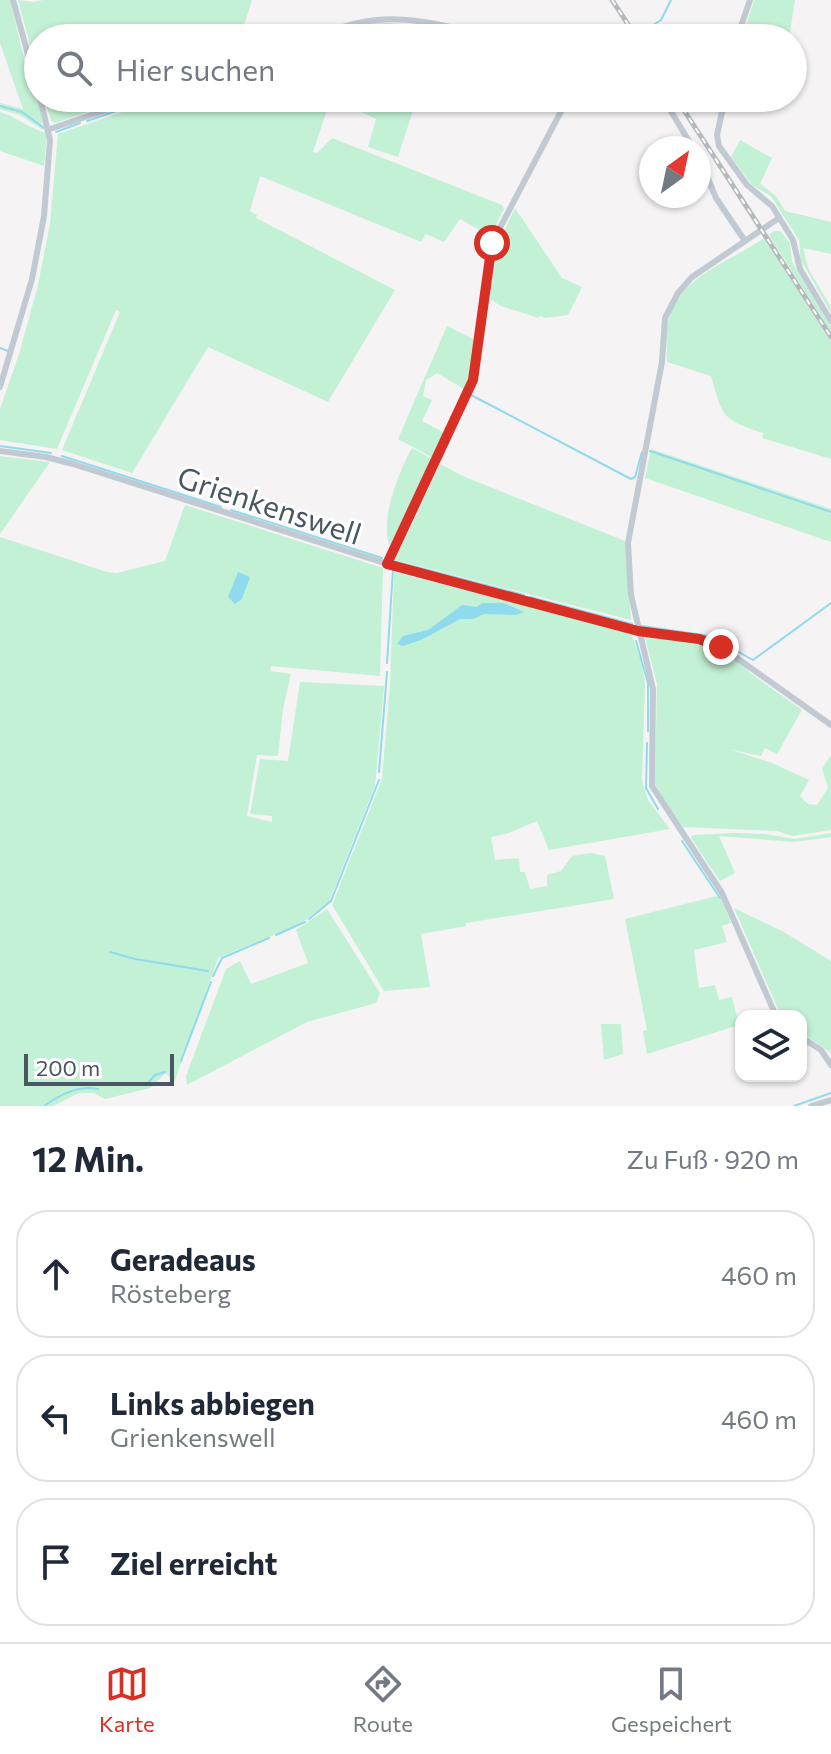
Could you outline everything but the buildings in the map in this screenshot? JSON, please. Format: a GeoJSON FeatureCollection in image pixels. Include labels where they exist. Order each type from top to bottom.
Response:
{"type":"FeatureCollection","features":[{"type":"Feature","properties":{"kind":"street"},"geometry":{"type":"LineString","coordinates":[[13,0],[24,40]]}},
{"type":"Feature","properties":{"kind":"street"},"geometry":{"type":"LineString","coordinates":[[742,24],[750,0]]}},
{"type":"Feature","properties":{"kind":"street"},"geometry":{"type":"LineString","coordinates":[[346,24],[377,19],[426,24]]}},
{"type":"Feature","properties":{"kind":"street"},"geometry":{"type":"LineString","coordinates":[[0,387],[32,279],[44,216],[50,129],[45,112]]}},
{"type":"Feature","properties":{"kind":"street"},"geometry":{"type":"LineString","coordinates":[[50,129],[100,112]]}},
{"type":"Feature","properties":{"kind":"street"},"geometry":{"type":"LineString","coordinates":[[387,564],[473,380],[492,243],[561,112]]}},
{"type":"Feature","properties":{"kind":"street"},"geometry":{"type":"LineString","coordinates":[[671,112],[686,136]]}},
{"type":"Feature","properties":{"kind":"street"},"geometry":{"type":"LineString","coordinates":[[722,112],[718,144],[744,183],[767,200],[779,218],[793,240],[800,269],[831,321]]}},
{"type":"Feature","properties":{"kind":"street"},"geometry":{"type":"LineString","coordinates":[[711,186],[745,241]]}},
{"type":"Feature","properties":{"kind":"street"},"geometry":{"type":"LineString","coordinates":[[773,1010],[720,888],[653,790],[650,775],[653,689],[631,595],[628,543],[662,362],[665,318],[678,293],[692,277],[779,218]]}},
{"type":"Feature","properties":{"kind":"street","name":"Grienkenswell"},"geometry":{"type":"LineString","coordinates":[[0,451],[73,464],[387,564],[638,631],[699,639],[721,647],[831,725]]}},
{"type":"Feature","properties":{"kind":"street"},"geometry":{"type":"LineString","coordinates":[[807,1041],[821,1050],[831,1065]]}},
{"type":"Feature","properties":{"kind":"street"},"geometry":{"type":"LineString","coordinates":[[811,1106],[831,1100]]}},
{"type":"Feature","properties":{"kind":"green space"},"geometry":{"type":"Polygon","coordinates":[[[0,0],[10,0],[24,59],[24,112],[41,112],[43,130],[20,115],[0,109],[0,103],[23,109],[0,43],[0,0]]]}},
{"type":"Feature","properties":{"kind":"green space"},"geometry":{"type":"Polygon","coordinates":[[[18,0],[252,0],[244,24],[24,24],[18,0]]]}},
{"type":"Feature","properties":{"kind":"green space"},"geometry":{"type":"Polygon","coordinates":[[[754,0],[795,0],[791,24],[747,24],[754,0]]]}},
{"type":"Feature","properties":{"kind":"green space"},"geometry":{"type":"Polygon","coordinates":[[[0,112],[47,133],[44,166],[0,151],[0,112]]]}},
{"type":"Feature","properties":{"kind":"green space"},"geometry":{"type":"Polygon","coordinates":[[[48,112],[87,112],[55,123],[48,112]]]}},
{"type":"Feature","properties":{"kind":"green space"},"geometry":{"type":"Polygon","coordinates":[[[122,112],[326,112],[313,152],[317,153],[332,138],[502,205],[504,209],[490,236],[460,219],[444,242],[426,234],[421,242],[260,176],[250,211],[257,215],[256,218],[395,290],[328,402],[208,347],[132,473],[62,450],[120,312],[116,310],[57,449],[0,440],[0,409],[38,285],[50,224],[58,134],[122,112]]]}},
{"type":"Feature","properties":{"kind":"green space"},"geometry":{"type":"Polygon","coordinates":[[[361,112],[412,112],[398,157],[368,147],[376,119],[361,112]]]}},
{"type":"Feature","properties":{"kind":"green space"},"geometry":{"type":"Polygon","coordinates":[[[740,140],[772,158],[760,184],[776,196],[785,211],[831,222],[831,254],[803,248],[809,270],[831,307],[831,313],[801,260],[799,240],[771,196],[752,185],[731,157],[740,140]]]}},
{"type":"Feature","properties":{"kind":"green space"},"geometry":{"type":"Polygon","coordinates":[[[515,208],[562,278],[582,287],[568,315],[539,318],[501,306],[490,299],[498,244],[515,208]]]}},
{"type":"Feature","properties":{"kind":"green space"},"geometry":{"type":"Polygon","coordinates":[[[780,231],[790,243],[792,262],[831,327],[831,333],[769,235],[780,231]]]}},
{"type":"Feature","properties":{"kind":"green space"},"geometry":{"type":"Polygon","coordinates":[[[764,238],[831,342],[831,459],[762,438],[763,433],[731,420],[718,400],[711,376],[667,362],[667,330],[679,297],[704,274],[764,238]]]}},
{"type":"Feature","properties":{"kind":"green space"},"geometry":{"type":"Polygon","coordinates":[[[447,326],[475,340],[464,389],[437,373],[426,380],[423,396],[432,400],[422,421],[445,433],[433,458],[398,439],[447,326]]]}},
{"type":"Feature","properties":{"kind":"green space"},"geometry":{"type":"Polygon","coordinates":[[[412,448],[432,459],[390,546],[387,536],[389,510],[396,483],[412,448]]]}},
{"type":"Feature","properties":{"kind":"green space"},"geometry":{"type":"Polygon","coordinates":[[[651,449],[831,509],[831,542],[645,478],[651,449]]]}},
{"type":"Feature","properties":{"kind":"green space"},"geometry":{"type":"Polygon","coordinates":[[[0,456],[50,462],[0,534],[0,456]]]}},
{"type":"Feature","properties":{"kind":"green space"},"geometry":{"type":"Polygon","coordinates":[[[440,464],[625,541],[631,620],[395,560],[440,464]]]}},
{"type":"Feature","properties":{"kind":"green space"},"geometry":{"type":"Polygon","coordinates":[[[185,505],[383,568],[380,676],[271,666],[270,671],[291,674],[283,709],[278,756],[257,755],[247,816],[272,822],[272,816],[250,814],[260,759],[288,761],[300,682],[384,686],[375,786],[329,902],[300,924],[218,958],[174,1083],[166,1073],[150,1088],[105,1099],[94,1093],[79,1093],[53,1106],[0,1106],[0,537],[117,573],[165,561],[185,505]]]}},
{"type":"Feature","properties":{"kind":"green space"},"geometry":{"type":"Polygon","coordinates":[[[394,572],[631,633],[642,664],[645,684],[642,780],[648,800],[670,829],[549,850],[537,821],[491,837],[495,860],[519,858],[520,872],[525,872],[530,889],[547,886],[547,875],[561,871],[572,856],[590,853],[605,856],[614,899],[466,923],[466,926],[421,934],[430,987],[384,991],[332,905],[382,779],[390,684],[394,572]]]}},
{"type":"Feature","properties":{"kind":"green space"},"geometry":{"type":"Polygon","coordinates":[[[645,637],[691,641],[717,649],[802,710],[777,754],[765,748],[761,756],[729,749],[772,763],[809,780],[800,796],[808,804],[817,805],[828,788],[822,769],[831,755],[831,830],[793,836],[777,831],[683,827],[655,783],[657,684],[645,637]]]}},
{"type":"Feature","properties":{"kind":"green space"},"geometry":{"type":"Polygon","coordinates":[[[735,833],[795,839],[831,833],[831,837],[794,842],[719,836],[735,873],[720,881],[691,838],[693,835],[735,833]]]}},
{"type":"Feature","properties":{"kind":"green space"},"geometry":{"type":"Polygon","coordinates":[[[717,896],[722,900],[731,923],[722,926],[727,942],[694,950],[699,988],[715,985],[719,1000],[732,997],[735,1026],[647,1054],[643,1031],[647,1030],[625,919],[717,896]]]}},
{"type":"Feature","properties":{"kind":"green space"},"geometry":{"type":"Polygon","coordinates":[[[734,908],[782,931],[831,961],[831,1053],[807,1036],[807,1010],[778,1010],[734,908]]]}},
{"type":"Feature","properties":{"kind":"green space"},"geometry":{"type":"Polygon","coordinates":[[[327,909],[380,993],[376,1003],[307,1022],[187,1085],[186,1076],[226,969],[240,961],[251,984],[308,963],[296,930],[327,909]]]}},
{"type":"Feature","properties":{"kind":"green space"},"geometry":{"type":"Polygon","coordinates":[[[601,1024],[621,1024],[623,1054],[604,1060],[601,1024]]]}},
{"type":"Feature","properties":{"kind":"water"},"geometry":{"type":"Polygon","coordinates":[[[238,572],[250,577],[242,599],[235,604],[228,597],[238,572]]]}},
{"type":"Feature","properties":{"kind":"water"},"geometry":{"type":"Polygon","coordinates":[[[482,603],[504,603],[524,612],[460,619],[421,640],[403,646],[397,644],[403,636],[428,630],[462,605],[477,607],[482,603]]]}},
{"type":"Feature","properties":{"kind":"waterway"},"geometry":{"type":"LineString","coordinates":[[655,24],[661,20],[671,0]]}},
{"type":"Feature","properties":{"kind":"waterway"},"geometry":{"type":"LineString","coordinates":[[0,106],[22,112],[44,128]]}},
{"type":"Feature","properties":{"kind":"waterway"},"geometry":{"type":"LineString","coordinates":[[87,121],[113,112]]}},
{"type":"Feature","properties":{"kind":"waterway"},"geometry":{"type":"LineString","coordinates":[[56,132],[80,123]]}},
{"type":"Feature","properties":{"kind":"waterway"},"geometry":{"type":"LineString","coordinates":[[0,348],[8,351]]}},
{"type":"Feature","properties":{"kind":"waterway"},"geometry":{"type":"LineString","coordinates":[[471,395],[631,479],[635,477],[642,452]]}},
{"type":"Feature","properties":{"kind":"waterway"},"geometry":{"type":"LineString","coordinates":[[0,446],[51,453]]}},
{"type":"Feature","properties":{"kind":"waterway"},"geometry":{"type":"LineString","coordinates":[[650,451],[831,512]]}},
{"type":"Feature","properties":{"kind":"waterway"},"geometry":{"type":"LineString","coordinates":[[62,456],[221,507]]}},
{"type":"Feature","properties":{"kind":"waterway"},"geometry":{"type":"LineString","coordinates":[[231,510],[382,558]]}},
{"type":"Feature","properties":{"kind":"waterway"},"geometry":{"type":"LineString","coordinates":[[393,561],[524,595]]}},
{"type":"Feature","properties":{"kind":"waterway"},"geometry":{"type":"LineString","coordinates":[[387,663],[393,570]]}},
{"type":"Feature","properties":{"kind":"waterway"},"geometry":{"type":"LineString","coordinates":[[530,597],[632,624]]}},
{"type":"Feature","properties":{"kind":"waterway"},"geometry":{"type":"LineString","coordinates":[[642,626],[710,636],[753,660],[831,603]]}},
{"type":"Feature","properties":{"kind":"waterway"},"geometry":{"type":"LineString","coordinates":[[636,641],[648,683],[648,731]]}},
{"type":"Feature","properties":{"kind":"waterway"},"geometry":{"type":"LineString","coordinates":[[379,772],[387,672]]}},
{"type":"Feature","properties":{"kind":"waterway"},"geometry":{"type":"LineString","coordinates":[[647,743],[646,788],[658,809]]}},
{"type":"Feature","properties":{"kind":"waterway"},"geometry":{"type":"LineString","coordinates":[[309,919],[331,901],[379,780]]}},
{"type":"Feature","properties":{"kind":"waterway"},"geometry":{"type":"LineString","coordinates":[[682,841],[720,898]]}},
{"type":"Feature","properties":{"kind":"waterway"},"geometry":{"type":"LineString","coordinates":[[276,935],[305,922]]}},
{"type":"Feature","properties":{"kind":"waterway"},"geometry":{"type":"LineString","coordinates":[[213,976],[222,958],[269,938]]}},
{"type":"Feature","properties":{"kind":"waterway"},"geometry":{"type":"LineString","coordinates":[[110,952],[208,971]]}},
{"type":"Feature","properties":{"kind":"waterway"},"geometry":{"type":"LineString","coordinates":[[181,1061],[211,982]]}},
{"type":"Feature","properties":{"kind":"waterway"},"geometry":{"type":"LineString","coordinates":[[147,1084],[155,1075],[165,1072]]}},
{"type":"Feature","properties":{"kind":"waterway"},"geometry":{"type":"LineString","coordinates":[[44,1106],[76,1090],[98,1089]]}},
{"type":"Feature","properties":{"kind":"waterway"},"geometry":{"type":"LineString","coordinates":[[794,1106],[831,1093]]}},
{"type":"Feature","properties":{"kind":"railway"},"geometry":{"type":"LineString","coordinates":[[612,0],[628,24]]}},
{"type":"Feature","properties":{"kind":"railway"},"geometry":{"type":"LineString","coordinates":[[685,112],[831,337]]}},
{"type":"Feature","properties":{"kind":"route"},"geometry":{"type":"LineString","coordinates":[[492,243],[473,380],[387,564],[638,631],[699,639],[721,647]]}}]}
